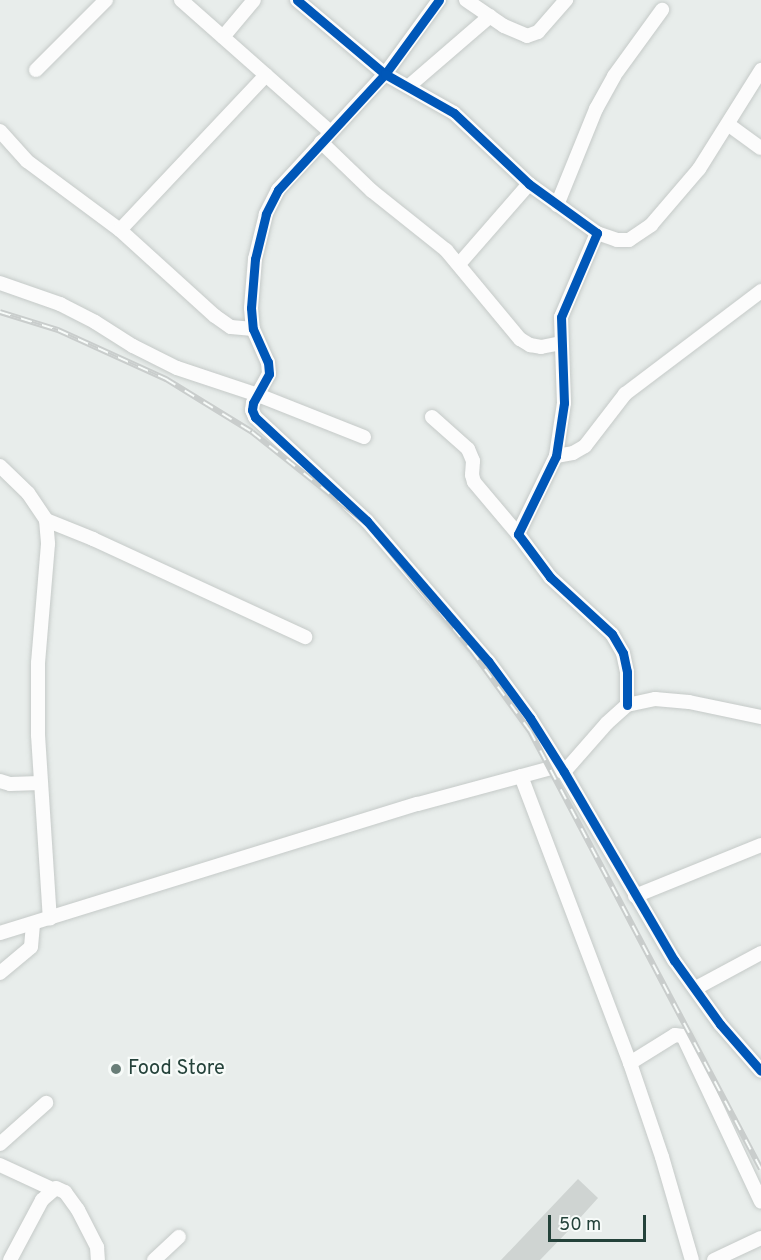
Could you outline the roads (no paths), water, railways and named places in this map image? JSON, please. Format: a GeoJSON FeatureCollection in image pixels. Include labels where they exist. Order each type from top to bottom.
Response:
{"type":"FeatureCollection","features":[{"type":"Feature","properties":{"kind":"street"},"geometry":{"type":"LineString","coordinates":[[36,70],[106,0]]}},
{"type":"Feature","properties":{"kind":"street"},"geometry":{"type":"LineString","coordinates":[[181,0],[266,75],[372,190],[460,263],[520,339],[530,345],[561,343]]}},
{"type":"Feature","properties":{"kind":"street"},"geometry":{"type":"LineString","coordinates":[[223,37],[254,0]]}},
{"type":"Feature","properties":{"kind":"street"},"geometry":{"type":"LineString","coordinates":[[297,0],[385,74],[454,113],[529,184],[597,233],[617,240],[629,240],[640,234],[699,169],[729,125],[761,70]]}},
{"type":"Feature","properties":{"kind":"street"},"geometry":{"type":"LineString","coordinates":[[439,0],[385,74],[278,190],[266,214],[251,286],[253,329],[268,362],[269,374],[252,410],[255,417],[367,520],[488,661],[530,718],[564,772],[674,960],[720,1024],[761,1071]]}},
{"type":"Feature","properties":{"kind":"street"},"geometry":{"type":"LineString","coordinates":[[465,0],[518,34],[527,36],[538,32],[566,0]]}},
{"type":"Feature","properties":{"kind":"street"},"geometry":{"type":"LineString","coordinates":[[557,205],[596,109],[624,61],[662,10]]}},
{"type":"Feature","properties":{"kind":"street"},"geometry":{"type":"LineString","coordinates":[[409,86],[489,16]]}},
{"type":"Feature","properties":{"kind":"street"},"geometry":{"type":"LineString","coordinates":[[120,230],[266,75]]}},
{"type":"Feature","properties":{"kind":"street"},"geometry":{"type":"LineString","coordinates":[[729,125],[761,148]]}},
{"type":"Feature","properties":{"kind":"street"},"geometry":{"type":"LineString","coordinates":[[0,130],[27,161],[120,230],[215,316],[231,327],[253,329]]}},
{"type":"Feature","properties":{"kind":"street"},"geometry":{"type":"LineString","coordinates":[[460,263],[529,184]]}},
{"type":"Feature","properties":{"kind":"street"},"geometry":{"type":"LineString","coordinates":[[518,534],[556,456],[564,403],[561,317],[597,233]]}},
{"type":"Feature","properties":{"kind":"street"},"geometry":{"type":"LineString","coordinates":[[0,283],[60,304],[95,322],[133,346],[177,368],[258,394],[364,437]]}},
{"type":"Feature","properties":{"kind":"street"},"geometry":{"type":"LineString","coordinates":[[556,456],[573,453],[585,446],[625,394],[761,291]]}},
{"type":"Feature","properties":{"kind":"street"},"geometry":{"type":"LineString","coordinates":[[432,417],[468,449],[473,461],[474,482],[518,534],[550,577],[612,634],[623,653],[627,672],[627,705]]}},
{"type":"Feature","properties":{"kind":"street"},"geometry":{"type":"LineString","coordinates":[[0,466],[28,494],[46,520],[48,544],[38,663],[40,783],[50,919]]}},
{"type":"Feature","properties":{"kind":"street"},"geometry":{"type":"LineString","coordinates":[[46,520],[93,538],[305,637]]}},
{"type":"Feature","properties":{"kind":"street"},"geometry":{"type":"LineString","coordinates":[[564,772],[607,723],[627,705],[655,699],[689,702],[761,717]]}},
{"type":"Feature","properties":{"kind":"street"},"geometry":{"type":"LineString","coordinates":[[0,933],[339,827],[551,768],[564,772]]}},
{"type":"Feature","properties":{"kind":"street"},"geometry":{"type":"LineString","coordinates":[[521,776],[630,1063],[662,1157],[692,1260]]}},
{"type":"Feature","properties":{"kind":"street"},"geometry":{"type":"LineString","coordinates":[[0,781],[10,784],[40,783]]}},
{"type":"Feature","properties":{"kind":"street"},"geometry":{"type":"LineString","coordinates":[[635,896],[761,845]]}},
{"type":"Feature","properties":{"kind":"street"},"geometry":{"type":"LineString","coordinates":[[0,973],[31,947],[33,924]]}},
{"type":"Feature","properties":{"kind":"street"},"geometry":{"type":"LineString","coordinates":[[696,988],[761,953]]}},
{"type":"Feature","properties":{"kind":"street"},"geometry":{"type":"LineString","coordinates":[[630,1063],[675,1035],[683,1036],[761,1202]]}},
{"type":"Feature","properties":{"kind":"street"},"geometry":{"type":"LineString","coordinates":[[0,1144],[46,1103]]}},
{"type":"Feature","properties":{"kind":"street"},"geometry":{"type":"LineString","coordinates":[[0,1165],[52,1189],[61,1189],[78,1210],[97,1246],[98,1260]]}},
{"type":"Feature","properties":{"kind":"street"},"geometry":{"type":"LineString","coordinates":[[10,1260],[26,1226],[52,1189]]}},
{"type":"Feature","properties":{"kind":"street"},"geometry":{"type":"LineString","coordinates":[[154,1260],[179,1237]]}},
{"type":"Feature","properties":{"kind":"street"},"geometry":{"type":"LineString","coordinates":[[714,1260],[761,1238]]}},
{"type":"Feature","properties":{"kind":"railway"},"geometry":{"type":"LineString","coordinates":[[0,312],[58,330],[166,379],[252,432],[370,526],[472,651],[530,731],[761,1169]]}},
{"type":"Feature","properties":{"kind":"place","name":"Food Store"},"geometry":{"type":"Point","coordinates":[116,1069]}}]}
